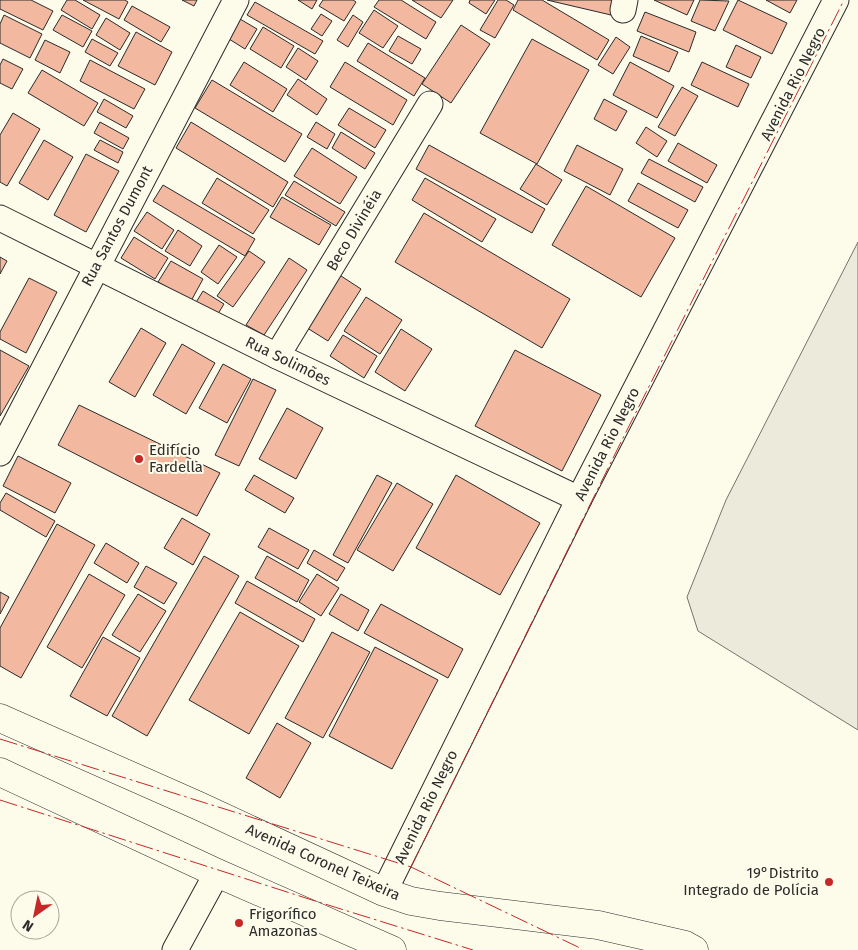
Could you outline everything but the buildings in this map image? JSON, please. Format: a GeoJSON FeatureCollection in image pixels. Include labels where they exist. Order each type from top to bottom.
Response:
{"type":"FeatureCollection","features":[{"type":"Feature","properties":{"kind":"highway","name":"Avenida Coronel Teixeira"},"geometry":{"type":"LineString","coordinates":[[0,718],[199,806],[384,892],[412,901],[440,906],[598,925],[686,949]]}},
{"type":"Feature","properties":{"kind":"highway"},"geometry":{"type":"LineString","coordinates":[[0,772],[217,873],[392,950]]}},
{"type":"Feature","properties":{"kind":"street","name":"Rua Santos Dumont"},"geometry":{"type":"LineString","coordinates":[[0,453],[236,0]]}},
{"type":"Feature","properties":{"kind":"street","name":"Avenida Rio Negro"},"geometry":{"type":"LineString","coordinates":[[384,892],[579,499],[836,0]]}},
{"type":"Feature","properties":{"kind":"street","name":"Beco Divinéia"},"geometry":{"type":"LineString","coordinates":[[277,356],[430,104]]}},
{"type":"Feature","properties":{"kind":"street","name":"Rua Solimões"},"geometry":{"type":"LineString","coordinates":[[0,218],[277,356],[579,499]]}},
{"type":"Feature","properties":{"kind":"street"},"geometry":{"type":"LineString","coordinates":[[175,950],[217,873]]}},
{"type":"Feature","properties":{"kind":"shaded area"},"geometry":{"type":"Polygon","coordinates":[[[858,242],[858,730],[698,631],[687,597],[726,500],[858,242]]]}},
{"type":"Feature","properties":{"kind":"power"},"geometry":{"type":"LineString","coordinates":[[411,867],[621,442],[844,0]]}},
{"type":"Feature","properties":{"kind":"power"},"geometry":{"type":"LineString","coordinates":[[0,739],[411,867],[582,950]]}},
{"type":"Feature","properties":{"kind":"power"},"geometry":{"type":"LineString","coordinates":[[0,800],[473,950]]}},
{"type":"Feature","properties":{"kind":"place","name":"Edifício Fardella"},"geometry":{"type":"Point","coordinates":[139,459]}},
{"type":"Feature","properties":{"kind":"place","name":"19°Distrito Integrado de Polícia"},"geometry":{"type":"Point","coordinates":[829,882]}},
{"type":"Feature","properties":{"kind":"place","name":"Frigorífico Amazonas"},"geometry":{"type":"Point","coordinates":[239,923]}}]}
